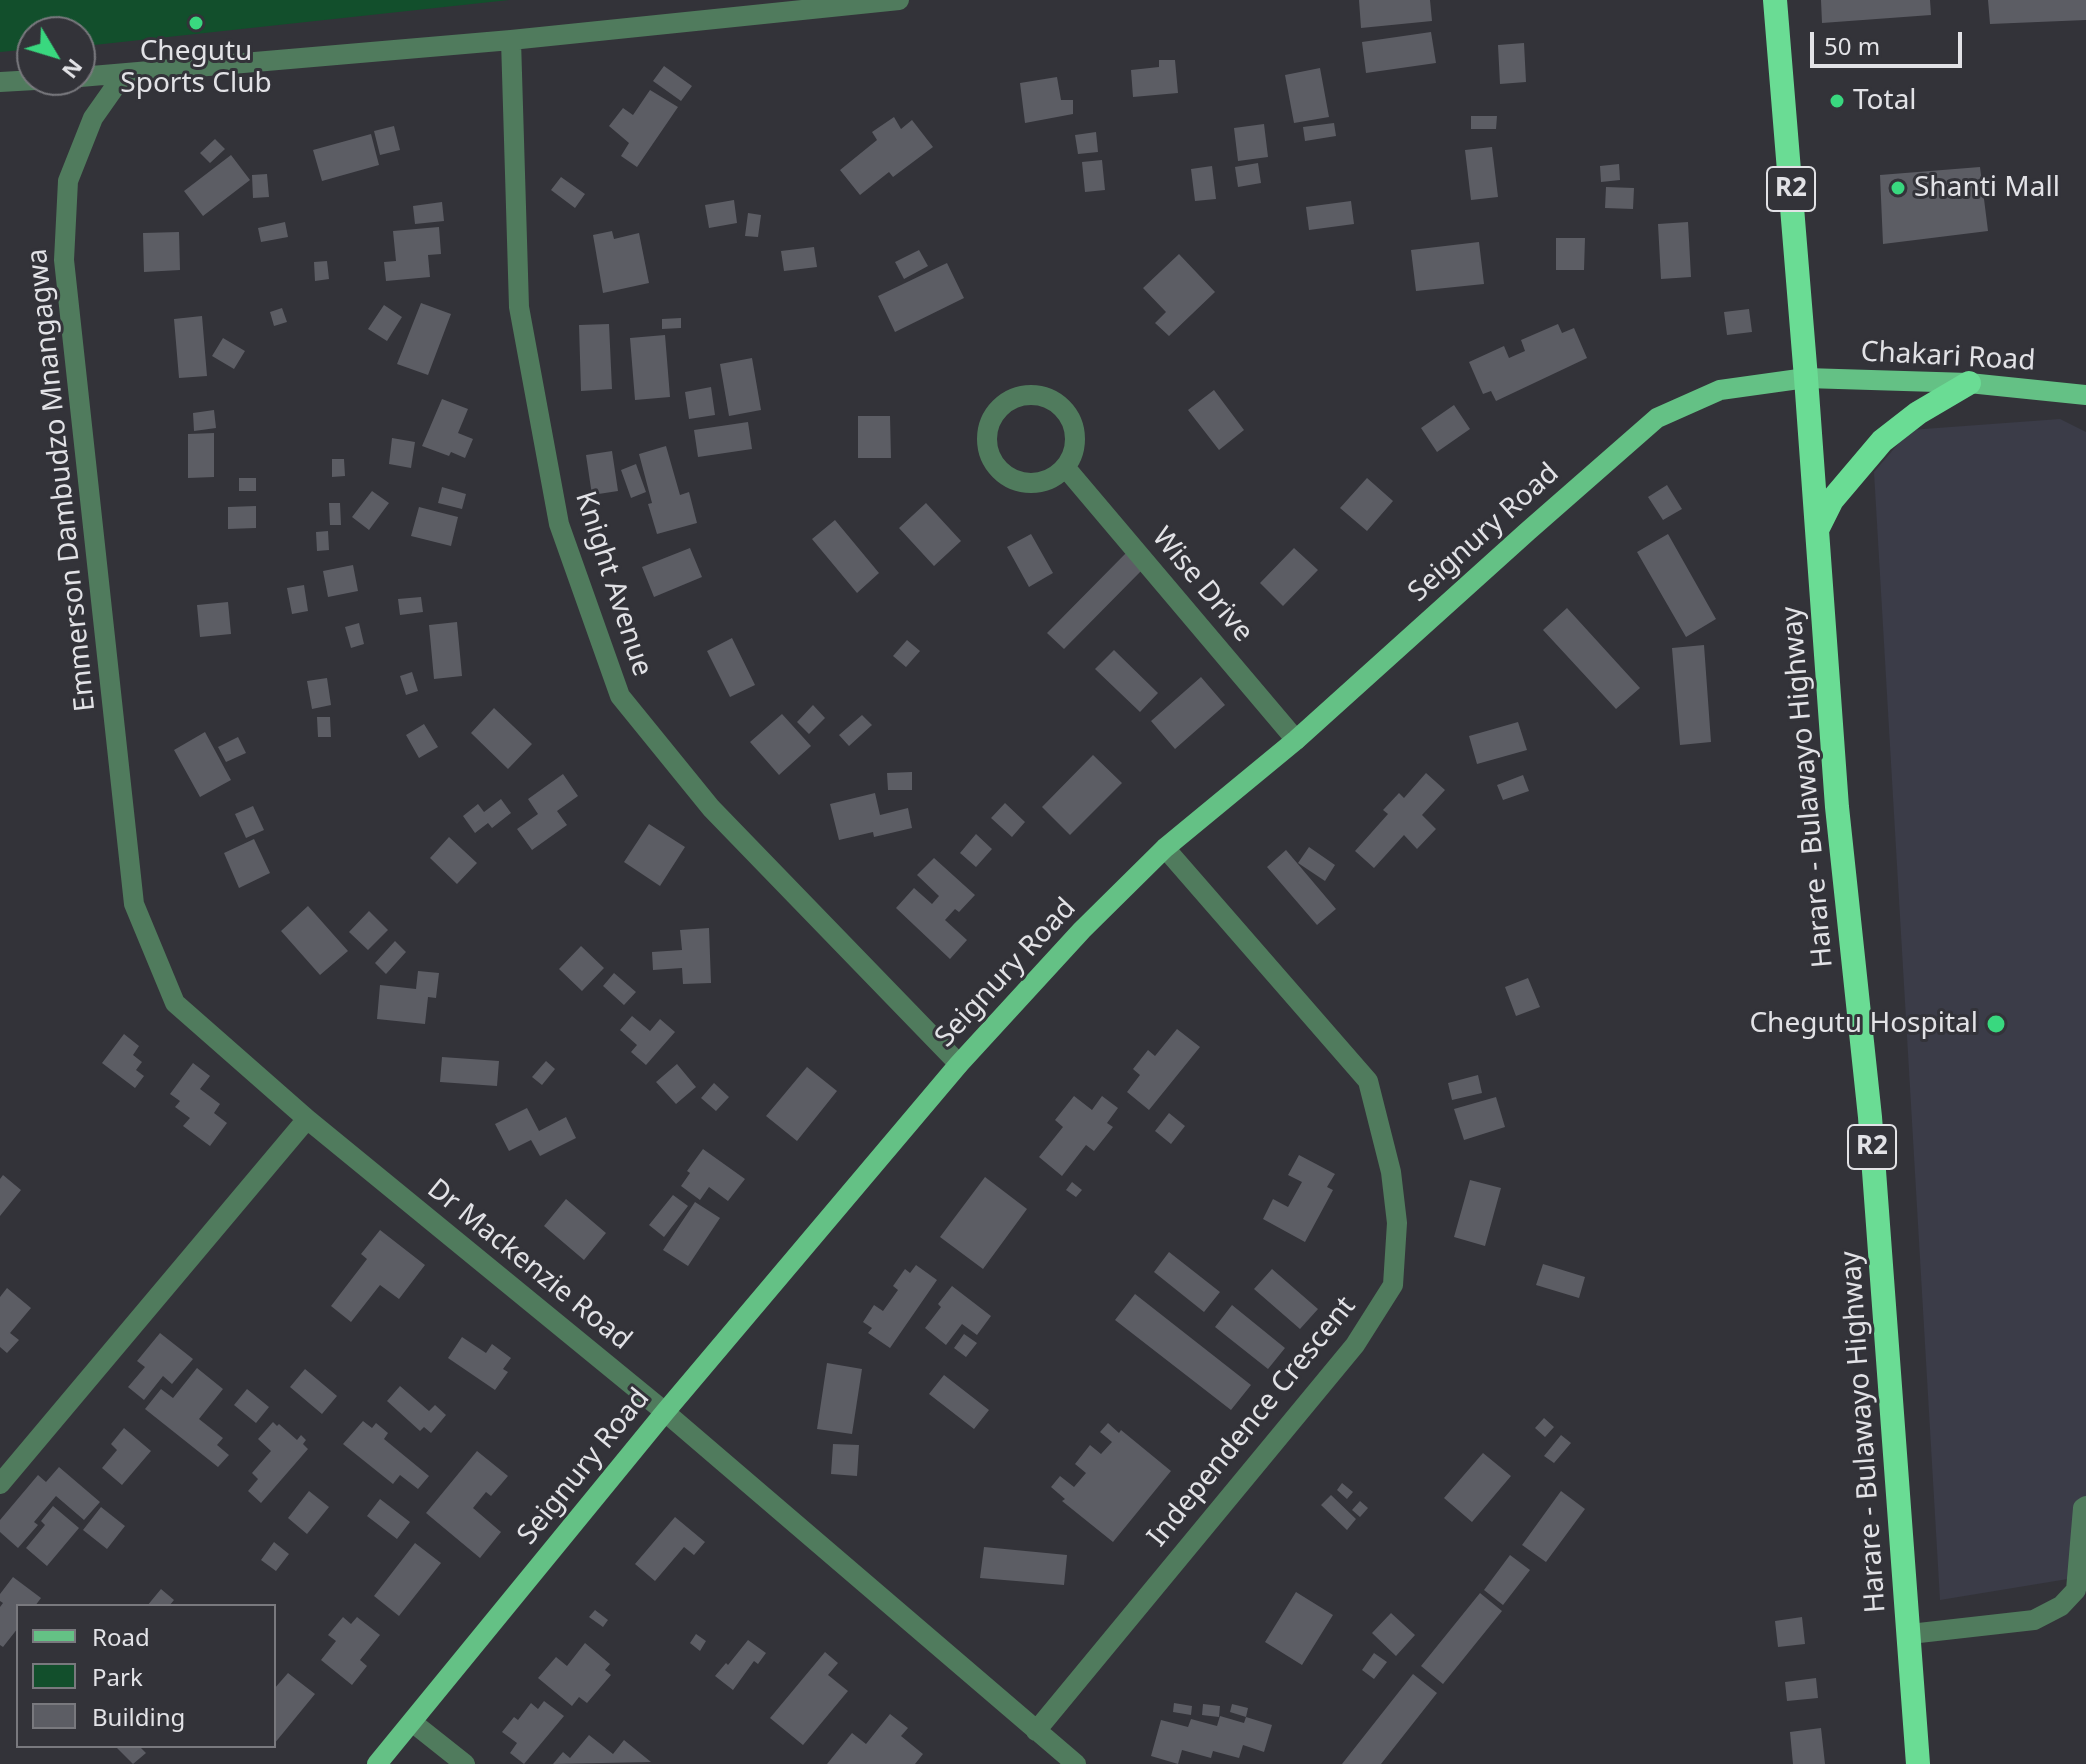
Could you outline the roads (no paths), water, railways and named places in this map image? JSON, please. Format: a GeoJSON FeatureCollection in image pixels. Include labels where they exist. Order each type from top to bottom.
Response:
{"type":"FeatureCollection","features":[{"type":"Feature","properties":{"kind":"highway","name":"R2"},"geometry":{"type":"LineString","coordinates":[[1775,0],[1806,378]]}},
{"type":"Feature","properties":{"kind":"highway","name":"Harare - Bulawayo Highway"},"geometry":{"type":"LineString","coordinates":[[1806,378],[1837,807],[1870,1117],[1918,1764]]}},
{"type":"Feature","properties":{"kind":"highway"},"geometry":{"type":"LineString","coordinates":[[1817,530],[1832,500],[1882,441],[1918,413],[1969,383]]}},
{"type":"Feature","properties":{"kind":"main road","name":"Chakari Road"},"geometry":{"type":"LineString","coordinates":[[1806,378],[1969,383],[2086,395]]}},
{"type":"Feature","properties":{"kind":"main road","name":"Seignury Road"},"geometry":{"type":"LineString","coordinates":[[377,1764],[665,1412],[959,1064],[1082,930],[1165,848],[1296,740],[1657,418],[1720,390],[1806,378]]}},
{"type":"Feature","properties":{"kind":"street"},"geometry":{"type":"LineString","coordinates":[[96,76],[511,40],[899,0]]}},
{"type":"Feature","properties":{"kind":"street","name":"Knight Avenue"},"geometry":{"type":"LineString","coordinates":[[511,40],[519,307],[559,524],[620,696],[711,808],[959,1064]]}},
{"type":"Feature","properties":{"kind":"street","name":"Emmerson Dambudzo Mnangagwa"},"geometry":{"type":"LineString","coordinates":[[124,74],[93,118],[68,181],[64,260],[134,904]]}},
{"type":"Feature","properties":{"kind":"street"},"geometry":{"type":"LineString","coordinates":[[1027,394],[1042,395],[1056,401],[1067,411],[1076,439],[1073,454],[1065,467],[1041,482],[1027,483],[1001,471],[992,460],[987,432],[1001,407],[1013,398],[1027,394]]}},
{"type":"Feature","properties":{"kind":"street","name":"Wise Drive"},"geometry":{"type":"LineString","coordinates":[[1065,467],[1296,740]]}},
{"type":"Feature","properties":{"kind":"street","name":"Independence Crescent"},"geometry":{"type":"LineString","coordinates":[[1036,1731],[1355,1345],[1393,1285],[1397,1223],[1392,1184],[1368,1081],[1165,848]]}},
{"type":"Feature","properties":{"kind":"street","name":"Dr Mackenzie Road"},"geometry":{"type":"LineString","coordinates":[[134,904],[175,1003],[307,1119],[665,1412],[1076,1764]]}},
{"type":"Feature","properties":{"kind":"street"},"geometry":{"type":"LineString","coordinates":[[0,1484],[307,1119]]}},
{"type":"Feature","properties":{"kind":"street"},"geometry":{"type":"LineString","coordinates":[[1910,1634],[2034,1620],[2061,1606],[2076,1590],[2083,1508],[2086,1506]]}},
{"type":"Feature","properties":{"kind":"street"},"geometry":{"type":"LineString","coordinates":[[412,1722],[465,1764]]}},
{"type":"Feature","properties":{"kind":"place","name":"Chegutu Sports Club"},"geometry":{"type":"Point","coordinates":[196,23]}},
{"type":"Feature","properties":{"kind":"place","name":"Total"},"geometry":{"type":"Point","coordinates":[1837,101]}},
{"type":"Feature","properties":{"kind":"place","name":"Shanti Mall"},"geometry":{"type":"Point","coordinates":[1898,188]}},
{"type":"Feature","properties":{"kind":"place","name":"Chegutu Hospital"},"geometry":{"type":"Point","coordinates":[1996,1024]}}]}
